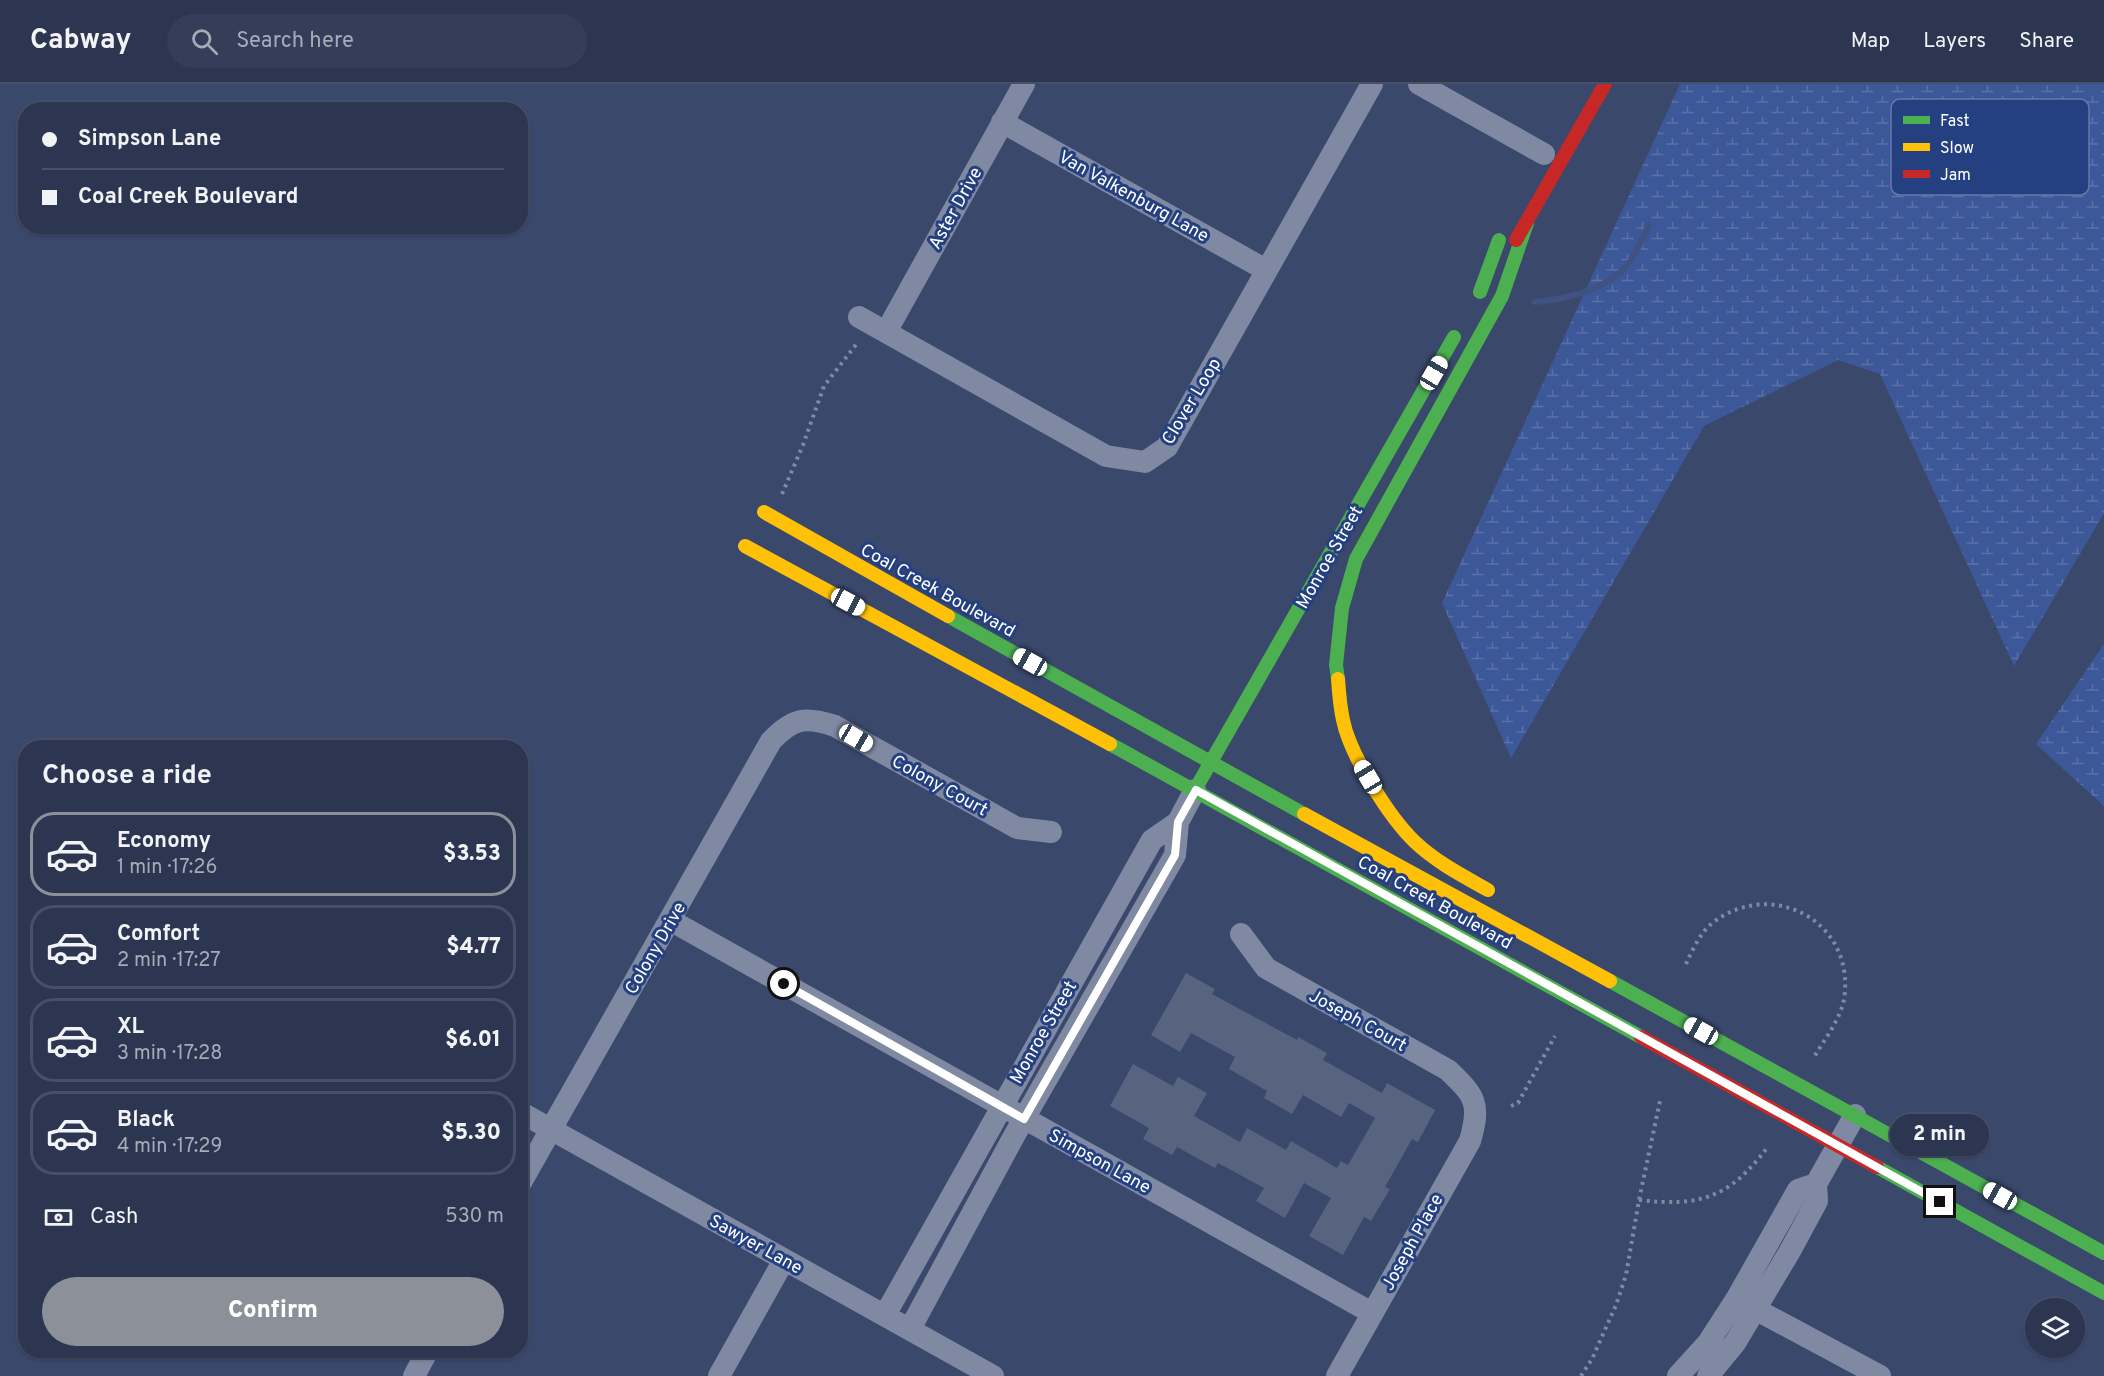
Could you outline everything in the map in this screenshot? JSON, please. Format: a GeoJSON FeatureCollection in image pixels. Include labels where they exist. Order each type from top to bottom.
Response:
{"type":"FeatureCollection","features":[{"type":"Feature","properties":{"kind":"main road"},"geometry":{"type":"LineString","coordinates":[[1502,230],[1477,297],[1527,223],[1605,84]]}},
{"type":"Feature","properties":{"kind":"main road"},"geometry":{"type":"LineString","coordinates":[[1504,899],[1453,871],[1415,842],[1385,806],[1359,762],[1343,722],[1336,665],[1342,608],[1356,559],[1502,296],[1527,223]]}},
{"type":"Feature","properties":{"kind":"main road","name":"Monroe Street"},"geometry":{"type":"LineString","coordinates":[[1196,790],[1462,322]]}},
{"type":"Feature","properties":{"kind":"main road","name":"Coal Creek Boulevard"},"geometry":{"type":"LineString","coordinates":[[764,513],[1211,763],[2104,1253]]}},
{"type":"Feature","properties":{"kind":"main road","name":"Coal Creek Boulevard"},"geometry":{"type":"LineString","coordinates":[[745,546],[1196,790],[2104,1293]]}},
{"type":"Feature","properties":{"kind":"main road"},"geometry":{"type":"LineString","coordinates":[[1733,1032],[1825,1098]]}},
{"type":"Feature","properties":{"kind":"street","name":"Aster Drive"},"geometry":{"type":"LineString","coordinates":[[886,332],[1024,84]]}},
{"type":"Feature","properties":{"kind":"street","name":"Clover Loop"},"geometry":{"type":"LineString","coordinates":[[859,317],[1106,456],[1145,462],[1167,447],[1372,84]]}},
{"type":"Feature","properties":{"kind":"street"},"geometry":{"type":"LineString","coordinates":[[1419,84],[1544,154]]}},
{"type":"Feature","properties":{"kind":"street","name":"Van Valkenburg Lane"},"geometry":{"type":"LineString","coordinates":[[1002,122],[1266,270]]}},
{"type":"Feature","properties":{"kind":"street","name":"Colony Court"},"geometry":{"type":"LineString","coordinates":[[799,720],[817,720],[835,726],[1017,828],[1051,832]]}},
{"type":"Feature","properties":{"kind":"street","name":"Colony Drive"},"geometry":{"type":"LineString","coordinates":[[528,1170],[771,741],[784,728],[799,720]]}},
{"type":"Feature","properties":{"kind":"street","name":"Monroe Street"},"geometry":{"type":"LineString","coordinates":[[910,1329],[1024,1119],[1175,855],[1178,822],[1196,790]]}},
{"type":"Feature","properties":{"kind":"street","name":"Monroe Street"},"geometry":{"type":"LineString","coordinates":[[885,1316],[1152,840],[1178,822]]}},
{"type":"Feature","properties":{"kind":"street","name":"Simpson Lane"},"geometry":{"type":"LineString","coordinates":[[670,920],[1372,1312]]}},
{"type":"Feature","properties":{"kind":"street","name":"Joseph Court"},"geometry":{"type":"LineString","coordinates":[[1241,934],[1266,968],[1448,1070],[1468,1089],[1476,1105]]}},
{"type":"Feature","properties":{"kind":"street","name":"Joseph Place"},"geometry":{"type":"LineString","coordinates":[[1337,1376],[1470,1141],[1475,1122],[1476,1105]]}},
{"type":"Feature","properties":{"kind":"street"},"geometry":{"type":"LineString","coordinates":[[1708,1376],[1735,1343],[1817,1201],[1816,1184],[1855,1115]]}},
{"type":"Feature","properties":{"kind":"street","name":"Sawyer Lane"},"geometry":{"type":"LineString","coordinates":[[528,1116],[993,1376]]}},
{"type":"Feature","properties":{"kind":"street"},"geometry":{"type":"LineString","coordinates":[[1678,1376],[1708,1343],[1737,1298],[1798,1190],[1816,1184]]}},
{"type":"Feature","properties":{"kind":"street"},"geometry":{"type":"LineString","coordinates":[[718,1376],[784,1260]]}},
{"type":"Feature","properties":{"kind":"street"},"geometry":{"type":"LineString","coordinates":[[1755,1309],[1880,1376]]}},
{"type":"Feature","properties":{"kind":"street"},"geometry":{"type":"LineString","coordinates":[[414,1376],[424,1358]]}},
{"type":"Feature","properties":{"kind":"path"},"geometry":{"type":"LineString","coordinates":[[782,494],[803,445],[824,386],[858,342]]}},
{"type":"Feature","properties":{"kind":"path"},"geometry":{"type":"LineString","coordinates":[[1686,964],[1696,942],[1708,927],[1723,915],[1741,907],[1759,903],[1778,905],[1796,910],[1813,919],[1830,935],[1840,954],[1845,991],[1836,1021],[1814,1057]]}},
{"type":"Feature","properties":{"kind":"path"},"geometry":{"type":"LineString","coordinates":[[1511,1106],[1518,1103],[1555,1036]]}},
{"type":"Feature","properties":{"kind":"path"},"geometry":{"type":"LineString","coordinates":[[1581,1376],[1592,1359],[1616,1305],[1626,1275],[1660,1101]]}},
{"type":"Feature","properties":{"kind":"path"},"geometry":{"type":"LineString","coordinates":[[1639,1200],[1683,1203],[1720,1192],[1748,1171],[1767,1148]]}},
{"type":"Feature","properties":{"kind":"green space"},"geometry":{"type":"Polygon","coordinates":[[[1680,84],[2104,84],[2104,513],[2014,666],[1880,374],[1838,360],[1704,426],[1511,758],[1442,603],[1680,84]]]}},
{"type":"Feature","properties":{"kind":"green space"},"geometry":{"type":"Polygon","coordinates":[[[2104,644],[2104,806],[2036,744],[2104,644]]]}},
{"type":"Feature","properties":{"kind":"building"},"geometry":{"type":"Polygon","coordinates":[[[1186,973],[1215,989],[1212,994],[1297,1040],[1298,1037],[1327,1053],[1323,1060],[1382,1093],[1387,1083],[1435,1110],[1418,1142],[1412,1139],[1385,1187],[1390,1189],[1371,1221],[1364,1217],[1343,1255],[1309,1236],[1331,1198],[1304,1183],[1285,1218],[1256,1201],[1264,1188],[1218,1163],[1215,1168],[1177,1147],[1172,1155],[1143,1139],[1149,1128],[1110,1106],[1133,1064],[1173,1086],[1178,1077],[1207,1093],[1194,1116],[1240,1142],[1247,1128],[1286,1150],[1291,1141],[1337,1168],[1341,1161],[1348,1165],[1375,1118],[1349,1103],[1341,1117],[1303,1095],[1292,1114],[1264,1098],[1267,1091],[1229,1069],[1235,1057],[1191,1033],[1180,1052],[1151,1035],[1186,973]]]}},
{"type":"Feature","properties":{"kind":"waterway"},"geometry":{"type":"LineString","coordinates":[[1535,302],[1586,292],[1610,280],[1629,263],[1649,225]]}},
{"type":"Feature","properties":{"kind":"traffic: fast"},"geometry":{"type":"LineString","coordinates":[[1338,679],[1336,665],[1342,608],[1356,559],[1502,296],[1527,223]]}},
{"type":"Feature","properties":{"kind":"traffic: fast"},"geometry":{"type":"LineString","coordinates":[[1480,292],[1499,240]]}},
{"type":"Feature","properties":{"kind":"traffic: fast"},"geometry":{"type":"LineString","coordinates":[[1200,781],[1454,337]]}},
{"type":"Feature","properties":{"kind":"traffic: fast"},"geometry":{"type":"LineString","coordinates":[[948,616],[1304,814]]}},
{"type":"Feature","properties":{"kind":"traffic: fast"},"geometry":{"type":"LineString","coordinates":[[1110,744],[1641,1037]]}},
{"type":"Feature","properties":{"kind":"traffic: fast"},"geometry":{"type":"LineString","coordinates":[[1610,981],[2104,1253]]}},
{"type":"Feature","properties":{"kind":"traffic: fast"},"geometry":{"type":"LineString","coordinates":[[1877,1167],[2104,1293]]}},
{"type":"Feature","properties":{"kind":"traffic: slow"},"geometry":{"type":"LineString","coordinates":[[764,512],[948,616]]}},
{"type":"Feature","properties":{"kind":"traffic: slow"},"geometry":{"type":"LineString","coordinates":[[745,546],[1110,744]]}},
{"type":"Feature","properties":{"kind":"traffic: slow"},"geometry":{"type":"LineString","coordinates":[[1338,679],[1341,710],[1347,734],[1362,767],[1383,802],[1415,842],[1450,868],[1488,890]]}},
{"type":"Feature","properties":{"kind":"traffic: slow"},"geometry":{"type":"LineString","coordinates":[[1304,814],[1610,981]]}},
{"type":"Feature","properties":{"kind":"traffic: jam"},"geometry":{"type":"LineString","coordinates":[[1516,240],[1605,84]]}},
{"type":"Feature","properties":{"kind":"traffic: jam"},"geometry":{"type":"LineString","coordinates":[[1641,1037],[1877,1167]]}},
{"type":"Feature","properties":{"kind":"route"},"geometry":{"type":"LineString","coordinates":[[784,984],[1024,1119],[1175,855],[1178,822],[1196,790],[1940,1202]]}}]}
